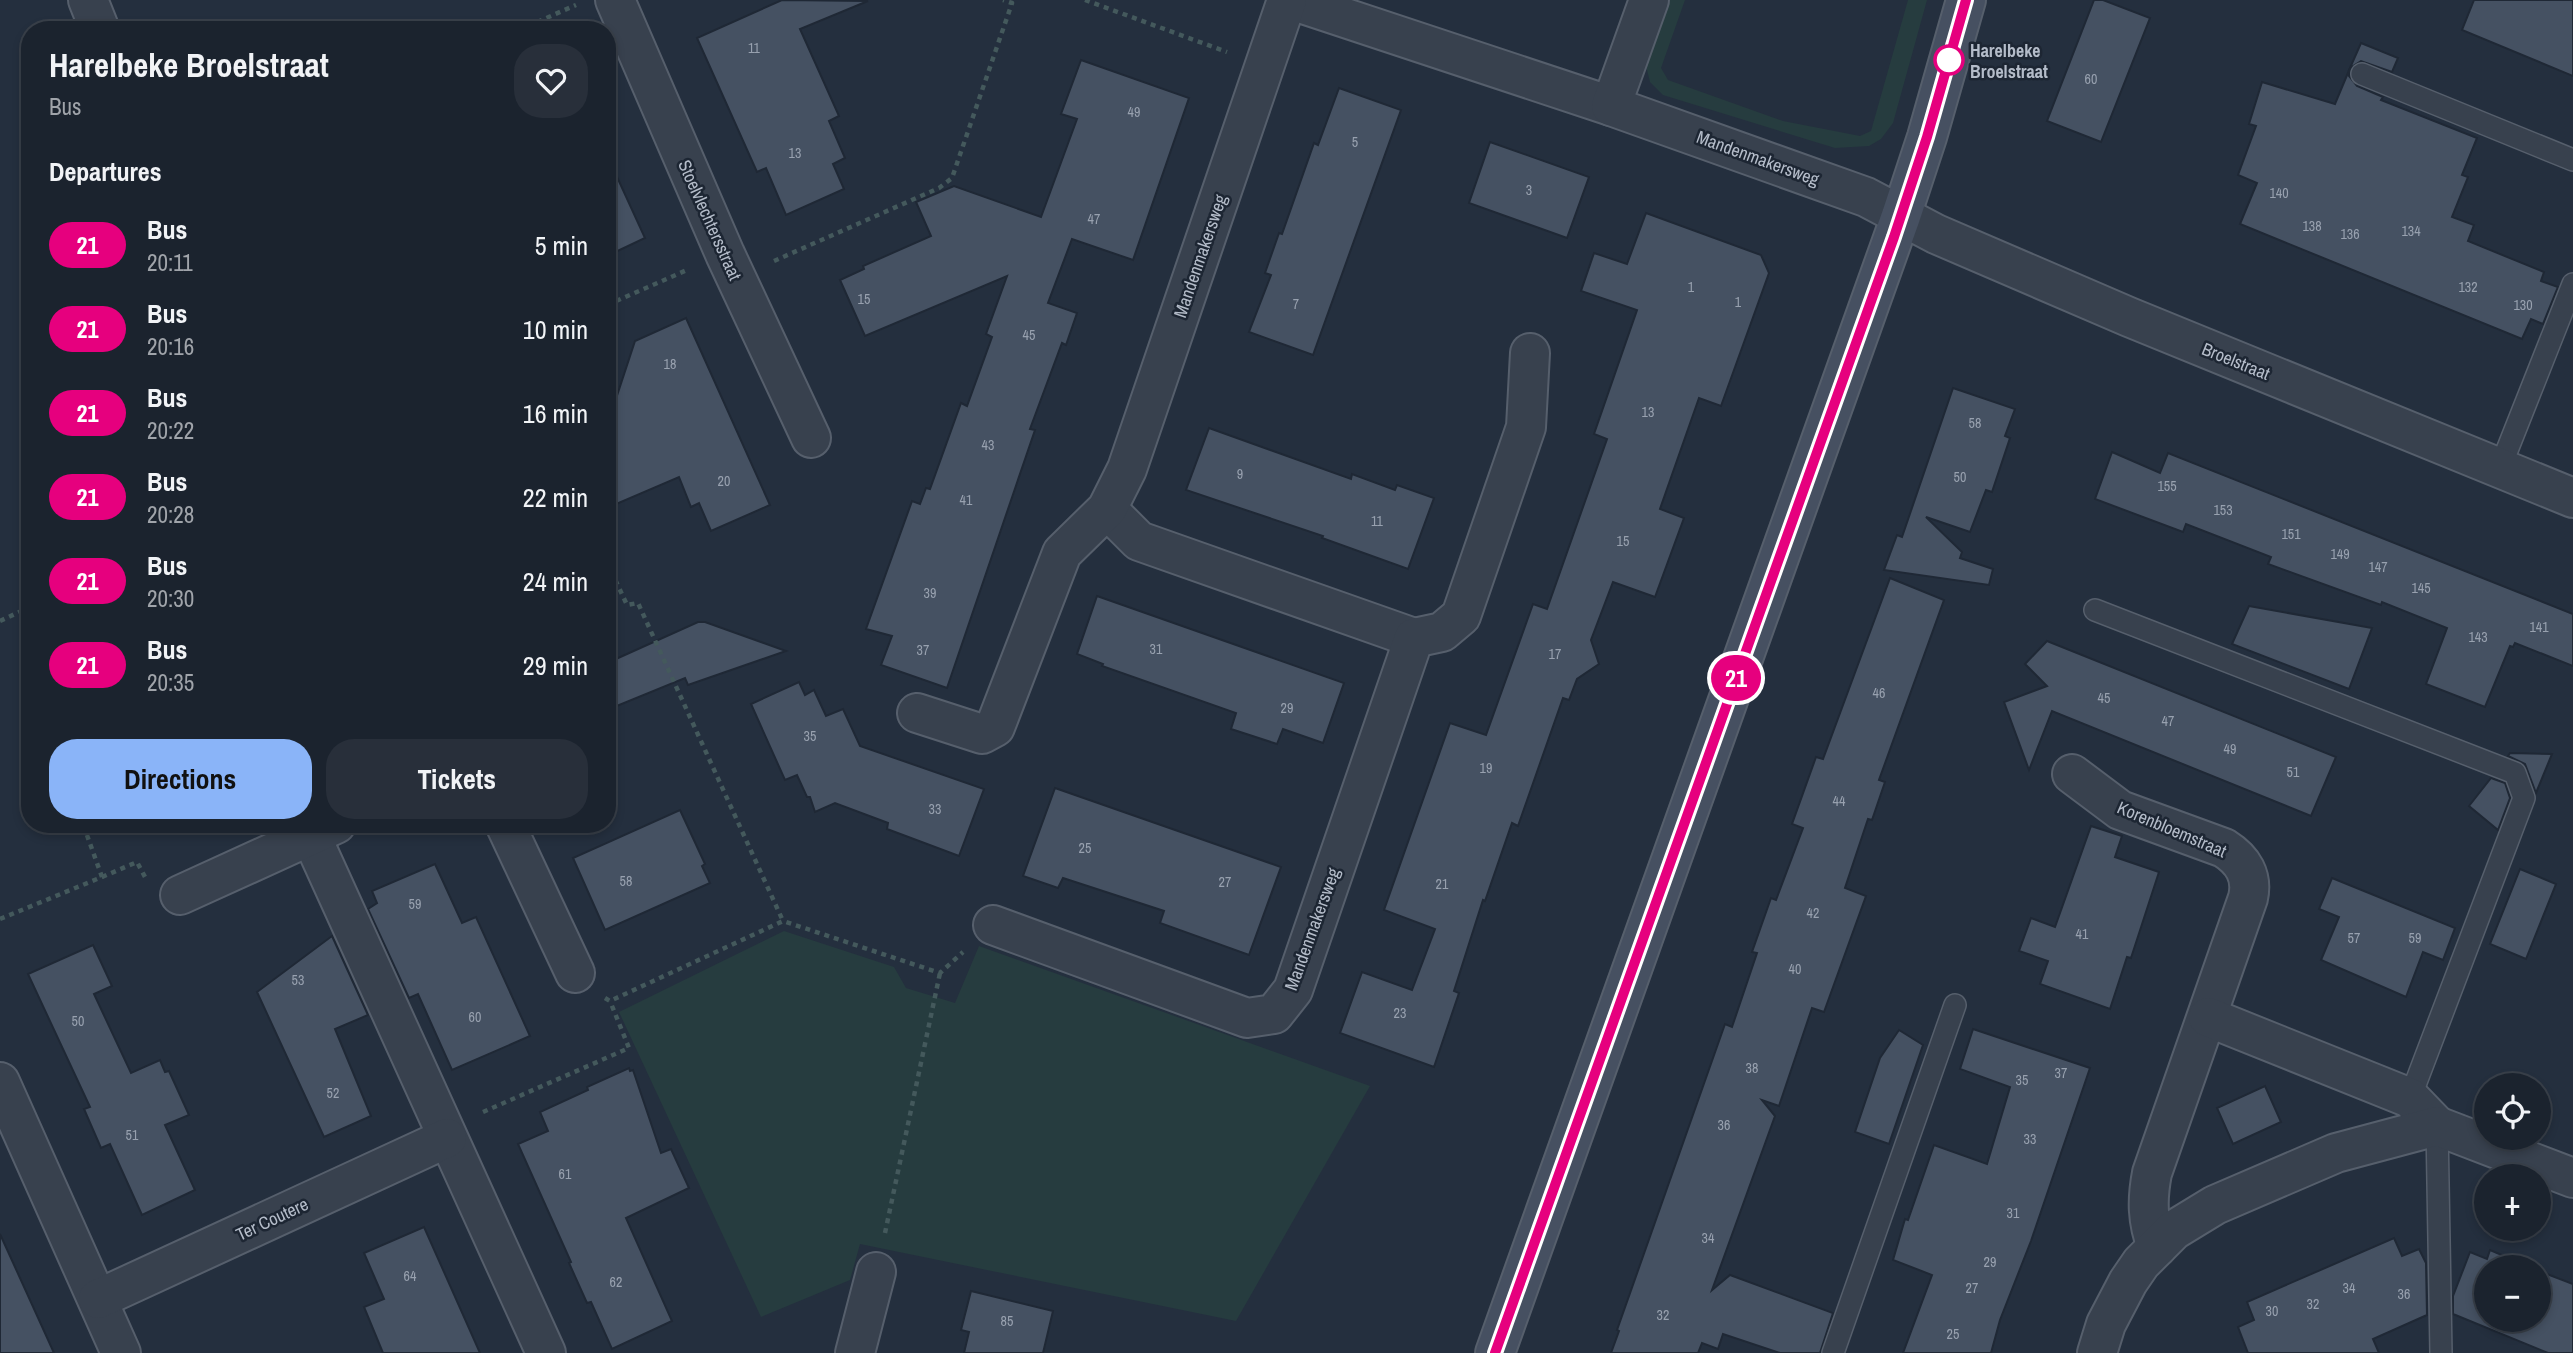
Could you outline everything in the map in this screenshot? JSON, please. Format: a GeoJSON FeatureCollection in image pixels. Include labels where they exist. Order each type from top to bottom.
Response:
{"type":"FeatureCollection","features":[{"type":"Feature","properties":{"kind":"street"},"geometry":{"type":"LineString","coordinates":[[88,0],[96,21]]}},
{"type":"Feature","properties":{"kind":"street","name":"Stoelvlechtersstraat"},"geometry":{"type":"LineString","coordinates":[[615,0],[730,266],[811,438]]}},
{"type":"Feature","properties":{"kind":"street","name":"Mandenmakersweg"},"geometry":{"type":"LineString","coordinates":[[917,713],[982,734],[995,727],[1062,553],[1107,509],[1127,469],[1289,0],[1612,106],[1866,197],[1901,216]]}},
{"type":"Feature","properties":{"kind":"street"},"geometry":{"type":"LineString","coordinates":[[1612,106],[1649,0]]}},
{"type":"Feature","properties":{"kind":"street"},"geometry":{"type":"LineString","coordinates":[[1495,1353],[1901,216],[1927,137],[1966,0]]}},
{"type":"Feature","properties":{"kind":"street","name":"Broelstraat"},"geometry":{"type":"LineString","coordinates":[[1901,216],[1936,234],[2129,317],[2573,498]]}},
{"type":"Feature","properties":{"kind":"street"},"geometry":{"type":"LineString","coordinates":[[1107,509],[1139,541],[1414,638],[1442,632],[1461,616],[1526,427],[1530,353]]}},
{"type":"Feature","properties":{"kind":"street","name":"Mandenmakersweg"},"geometry":{"type":"LineString","coordinates":[[993,925],[1247,1018],[1274,1014],[1293,989],[1414,638]]}},
{"type":"Feature","properties":{"kind":"street","name":"Korenbloemstraat"},"geometry":{"type":"LineString","coordinates":[[2073,774],[2120,810],[2224,848],[2238,859],[2250,882],[2248,898],[2208,1017],[2152,1173],[2148,1210],[2150,1230],[2157,1247]]}},
{"type":"Feature","properties":{"kind":"street"},"geometry":{"type":"LineString","coordinates":[[180,895],[317,833]]}},
{"type":"Feature","properties":{"kind":"street"},"geometry":{"type":"LineString","coordinates":[[325,833],[445,1134],[546,1353]]}},
{"type":"Feature","properties":{"kind":"street"},"geometry":{"type":"LineString","coordinates":[[509,833],[575,973]]}},
{"type":"Feature","properties":{"kind":"street"},"geometry":{"type":"LineString","coordinates":[[2208,1017],[2410,1098],[2437,1126],[2573,1178]]}},
{"type":"Feature","properties":{"kind":"street"},"geometry":{"type":"LineString","coordinates":[[0,1082],[121,1353]]}},
{"type":"Feature","properties":{"kind":"street"},"geometry":{"type":"LineString","coordinates":[[2096,1353],[2106,1324],[2141,1263],[2174,1230],[2193,1217],[2237,1195],[2336,1153],[2437,1126]]}},
{"type":"Feature","properties":{"kind":"street","name":"Ter Coutere"},"geometry":{"type":"LineString","coordinates":[[98,1299],[445,1134]]}},
{"type":"Feature","properties":{"kind":"street"},"geometry":{"type":"LineString","coordinates":[[855,1353],[876,1272]]}},
{"type":"Feature","properties":{"kind":"lane"},"geometry":{"type":"LineString","coordinates":[[2362,74],[2573,160]]}},
{"type":"Feature","properties":{"kind":"lane"},"geometry":{"type":"LineString","coordinates":[[2500,468],[2573,284]]}},
{"type":"Feature","properties":{"kind":"lane"},"geometry":{"type":"LineString","coordinates":[[2095,610],[2515,773],[2524,797],[2410,1098]]}},
{"type":"Feature","properties":{"kind":"lane"},"geometry":{"type":"LineString","coordinates":[[1833,1353],[1955,1005]]}},
{"type":"Feature","properties":{"kind":"lane"},"geometry":{"type":"LineString","coordinates":[[2437,1126],[2441,1353]]}},
{"type":"Feature","properties":{"kind":"path"},"geometry":{"type":"LineString","coordinates":[[539,21],[586,0]]}},
{"type":"Feature","properties":{"kind":"path"},"geometry":{"type":"LineString","coordinates":[[616,301],[730,266],[939,188],[952,178],[1013,2],[1003,0]]}},
{"type":"Feature","properties":{"kind":"path"},"geometry":{"type":"LineString","coordinates":[[1085,0],[1264,66]]}},
{"type":"Feature","properties":{"kind":"path"},"geometry":{"type":"LineString","coordinates":[[616,582],[627,606],[638,603],[783,921]]}},
{"type":"Feature","properties":{"kind":"path"},"geometry":{"type":"LineString","coordinates":[[0,621],[21,611]]}},
{"type":"Feature","properties":{"kind":"path"},"geometry":{"type":"LineString","coordinates":[[0,919],[102,877],[86,833]]}},
{"type":"Feature","properties":{"kind":"path"},"geometry":{"type":"LineString","coordinates":[[610,1001],[783,921],[940,973]]}},
{"type":"Feature","properties":{"kind":"path"},"geometry":{"type":"LineString","coordinates":[[876,1272],[940,973],[993,925]]}},
{"type":"Feature","properties":{"kind":"path"},"geometry":{"type":"LineString","coordinates":[[445,1134],[629,1048],[610,1001],[575,973]]}},
{"type":"Feature","properties":{"kind":"green space"},"geometry":{"type":"Polygon","coordinates":[[[1668,0],[1685,0],[1661,68],[1668,80],[1783,121],[1860,136],[1871,131],[1908,0],[1927,0],[1893,123],[1881,139],[1869,146],[1835,148],[1663,95],[1650,82],[1646,66],[1668,0]]]}},
{"type":"Feature","properties":{"kind":"green space"},"geometry":{"type":"Polygon","coordinates":[[[784,931],[894,967],[906,988],[955,1003],[979,946],[1370,1086],[1236,1321],[860,1244],[850,1280],[761,1317],[619,1012],[784,931]]]}},
{"type":"Feature","properties":{"kind":"building"},"geometry":{"type":"Polygon","coordinates":[[[782,0],[868,1],[800,29],[839,116],[829,121],[845,158],[833,164],[844,189],[786,215],[766,168],[757,172],[697,38],[782,0]]]}},
{"type":"Feature","properties":{"kind":"building"},"geometry":{"type":"Polygon","coordinates":[[[2094,0],[2103,0],[2150,18],[2101,142],[2047,121],[2094,0]]]}},
{"type":"Feature","properties":{"kind":"building"},"geometry":{"type":"Polygon","coordinates":[[[2474,0],[2573,0],[2573,76],[2462,30],[2474,0]]]}},
{"type":"Feature","properties":{"kind":"building"},"geometry":{"type":"Polygon","coordinates":[[[2361,43],[2398,58],[2392,72],[2361,61],[2350,68],[2361,43]]]}},
{"type":"Feature","properties":{"kind":"building"},"geometry":{"type":"Polygon","coordinates":[[[1081,60],[1189,98],[1133,260],[1072,239],[1048,303],[1077,313],[1066,345],[1062,343],[1030,429],[1035,430],[947,688],[881,665],[892,636],[866,629],[912,501],[920,504],[926,488],[930,489],[961,403],[967,406],[992,337],[986,334],[1007,276],[865,336],[840,280],[864,269],[863,266],[931,236],[916,202],[954,186],[1041,217],[1077,119],[1061,114],[1081,60]]]}},
{"type":"Feature","properties":{"kind":"building"},"geometry":{"type":"Polygon","coordinates":[[[2350,68],[2349,76],[2357,86],[2383,97],[2381,100],[2477,138],[2462,175],[2468,177],[2452,217],[2474,225],[2468,241],[2544,272],[2541,281],[2558,287],[2543,324],[2531,319],[2522,339],[2240,224],[2257,183],[2238,175],[2256,126],[2249,124],[2262,82],[2335,104],[2350,68]]]}},
{"type":"Feature","properties":{"kind":"building"},"geometry":{"type":"Polygon","coordinates":[[[1339,88],[1401,110],[1313,355],[1249,332],[1271,275],[1265,273],[1279,233],[1282,234],[1314,143],[1318,145],[1339,88]]]}},
{"type":"Feature","properties":{"kind":"building"},"geometry":{"type":"Polygon","coordinates":[[[1490,142],[1589,177],[1567,238],[1469,203],[1490,142]]]}},
{"type":"Feature","properties":{"kind":"building"},"geometry":{"type":"Polygon","coordinates":[[[616,175],[645,238],[616,252],[616,175]]]}},
{"type":"Feature","properties":{"kind":"building"},"geometry":{"type":"Polygon","coordinates":[[[1646,213],[1761,255],[1769,273],[1721,406],[1699,398],[1660,509],[1684,518],[1655,597],[1613,582],[1591,640],[1599,664],[1577,679],[1569,700],[1563,698],[1518,826],[1512,823],[1485,901],[1483,900],[1454,991],[1459,993],[1434,1067],[1340,1033],[1362,972],[1412,990],[1435,929],[1384,910],[1450,723],[1486,735],[1533,604],[1547,609],[1607,439],[1594,434],[1637,310],[1581,291],[1594,253],[1627,264],[1646,213]]]}},
{"type":"Feature","properties":{"kind":"building"},"geometry":{"type":"Polygon","coordinates":[[[686,318],[770,505],[711,531],[699,503],[691,507],[679,477],[616,504],[616,399],[635,341],[686,318]]]}},
{"type":"Feature","properties":{"kind":"building"},"geometry":{"type":"Polygon","coordinates":[[[1953,388],[2015,409],[2005,436],[2010,438],[1992,492],[1986,490],[1970,532],[1926,517],[1962,552],[1960,558],[1993,569],[1989,585],[1884,570],[1897,535],[1902,537],[1953,388]]]}},
{"type":"Feature","properties":{"kind":"building"},"geometry":{"type":"Polygon","coordinates":[[[1209,428],[1351,479],[1352,474],[1395,490],[1397,485],[1434,498],[1408,569],[1322,538],[1323,536],[1186,490],[1209,428]]]}},
{"type":"Feature","properties":{"kind":"building"},"geometry":{"type":"Polygon","coordinates":[[[2112,452],[2160,473],[2168,453],[2573,614],[2573,666],[2515,643],[2513,647],[2510,646],[2485,707],[2426,684],[2447,628],[2382,602],[2381,605],[2268,564],[2271,557],[2186,524],[2183,532],[2095,499],[2112,452]]]}},
{"type":"Feature","properties":{"kind":"building"},"geometry":{"type":"Polygon","coordinates":[[[1890,578],[1944,600],[1879,780],[1885,782],[1872,820],[1868,819],[1845,888],[1866,896],[1824,1012],[1812,1008],[1779,1106],[1762,1100],[1775,1116],[1712,1290],[1730,1275],[1833,1313],[1820,1353],[1780,1353],[1723,1334],[1718,1349],[1702,1343],[1698,1353],[1611,1353],[1725,1024],[1732,1027],[1757,953],[1752,952],[1771,898],[1776,900],[1803,828],[1792,824],[1816,757],[1823,759],[1890,578]]]}},
{"type":"Feature","properties":{"kind":"building"},"geometry":{"type":"Polygon","coordinates":[[[1097,596],[1344,683],[1323,743],[1283,729],[1277,744],[1231,729],[1236,713],[1102,666],[1103,664],[1077,654],[1097,596]]]}},
{"type":"Feature","properties":{"kind":"building"},"geometry":{"type":"Polygon","coordinates":[[[2249,606],[2372,628],[2349,689],[2232,644],[2249,606]]]}},
{"type":"Feature","properties":{"kind":"building"},"geometry":{"type":"Polygon","coordinates":[[[698,622],[705,622],[786,651],[688,685],[685,678],[616,706],[616,659],[698,622]]]}},
{"type":"Feature","properties":{"kind":"building"},"geometry":{"type":"Polygon","coordinates":[[[2047,641],[2336,757],[2311,816],[2052,711],[2029,770],[2004,702],[2047,686],[2025,664],[2047,641]]]}},
{"type":"Feature","properties":{"kind":"building"},"geometry":{"type":"Polygon","coordinates":[[[799,682],[805,695],[814,690],[826,716],[843,709],[860,746],[984,789],[959,856],[887,829],[888,823],[835,803],[815,812],[797,775],[785,780],[751,704],[799,682]]]}},
{"type":"Feature","properties":{"kind":"building"},"geometry":{"type":"Polygon","coordinates":[[[2510,753],[2552,754],[2536,793],[2525,764],[2508,756],[2510,753]]]}},
{"type":"Feature","properties":{"kind":"building"},"geometry":{"type":"Polygon","coordinates":[[[2491,778],[2505,783],[2510,798],[2498,830],[2469,806],[2491,778]]]}},
{"type":"Feature","properties":{"kind":"building"},"geometry":{"type":"Polygon","coordinates":[[[1055,788],[1281,867],[1249,955],[1160,923],[1164,911],[1063,878],[1058,888],[1023,876],[1055,788]]]}},
{"type":"Feature","properties":{"kind":"building"},"geometry":{"type":"Polygon","coordinates":[[[680,810],[705,864],[702,866],[710,883],[605,930],[573,858],[680,810]]]}},
{"type":"Feature","properties":{"kind":"building"},"geometry":{"type":"Polygon","coordinates":[[[2091,826],[2122,836],[2115,857],[2159,872],[2131,958],[2127,957],[2110,1009],[2040,984],[2048,961],[2019,951],[2031,918],[2055,927],[2091,826]]]}},
{"type":"Feature","properties":{"kind":"building"},"geometry":{"type":"Polygon","coordinates":[[[435,864],[462,923],[476,917],[530,1036],[452,1070],[418,994],[409,998],[368,909],[377,903],[372,891],[435,864]]]}},
{"type":"Feature","properties":{"kind":"building"},"geometry":{"type":"Polygon","coordinates":[[[2520,869],[2556,884],[2526,959],[2490,944],[2520,869]]]}},
{"type":"Feature","properties":{"kind":"building"},"geometry":{"type":"Polygon","coordinates":[[[2332,878],[2455,928],[2443,960],[2423,952],[2406,997],[2321,960],[2339,917],[2319,909],[2332,878]]]}},
{"type":"Feature","properties":{"kind":"building"},"geometry":{"type":"Polygon","coordinates":[[[332,936],[368,1015],[335,1029],[371,1116],[324,1137],[257,992],[332,936]]]}},
{"type":"Feature","properties":{"kind":"building"},"geometry":{"type":"Polygon","coordinates":[[[93,945],[112,986],[94,994],[131,1073],[160,1060],[165,1072],[169,1071],[189,1115],[165,1125],[195,1190],[142,1215],[110,1144],[101,1148],[84,1109],[90,1107],[28,974],[93,945]]]}},
{"type":"Feature","properties":{"kind":"building"},"geometry":{"type":"Polygon","coordinates":[[[1973,1029],[2090,1068],[2031,1241],[2000,1320],[1991,1353],[1903,1353],[1932,1275],[1893,1260],[1905,1219],[1908,1220],[1934,1145],[1987,1164],[2010,1087],[1960,1069],[1973,1029]]]}},
{"type":"Feature","properties":{"kind":"building"},"geometry":{"type":"Polygon","coordinates":[[[1899,1030],[1923,1045],[1889,1144],[1855,1132],[1880,1058],[1899,1030]]]}},
{"type":"Feature","properties":{"kind":"building"},"geometry":{"type":"Polygon","coordinates":[[[629,1068],[630,1071],[633,1070],[661,1153],[671,1149],[689,1188],[626,1218],[672,1321],[612,1349],[591,1302],[587,1303],[518,1144],[548,1131],[540,1112],[629,1068]]]}},
{"type":"Feature","properties":{"kind":"building"},"geometry":{"type":"Polygon","coordinates":[[[2265,1086],[2281,1122],[2233,1144],[2217,1108],[2265,1086]]]}},
{"type":"Feature","properties":{"kind":"building"},"geometry":{"type":"Polygon","coordinates":[[[424,1227],[480,1353],[383,1353],[364,1307],[384,1299],[364,1253],[424,1227]]]}},
{"type":"Feature","properties":{"kind":"building"},"geometry":{"type":"Polygon","coordinates":[[[0,1234],[54,1353],[0,1353],[0,1234]]]}},
{"type":"Feature","properties":{"kind":"building"},"geometry":{"type":"Polygon","coordinates":[[[2394,1238],[2402,1256],[2419,1249],[2426,1263],[2427,1315],[2373,1339],[2379,1353],[2248,1353],[2238,1327],[2254,1320],[2247,1302],[2394,1238]]]}},
{"type":"Feature","properties":{"kind":"building"},"geometry":{"type":"Polygon","coordinates":[[[2490,1250],[2502,1255],[2488,1255],[2490,1250]]]}},
{"type":"Feature","properties":{"kind":"building"},"geometry":{"type":"Polygon","coordinates":[[[2470,1252],[2477,1255],[2474,1255],[2474,1323],[2453,1314],[2453,1296],[2470,1252]]]}},
{"type":"Feature","properties":{"kind":"building"},"geometry":{"type":"Polygon","coordinates":[[[2551,1276],[2573,1284],[2573,1353],[2548,1353],[2497,1332],[2551,1332],[2551,1276]]]}},
{"type":"Feature","properties":{"kind":"building"},"geometry":{"type":"Polygon","coordinates":[[[971,1291],[1053,1311],[1043,1353],[964,1353],[969,1332],[961,1330],[971,1291]]]}},
{"type":"Feature","properties":{"kind":"bus line","name":"21"},"geometry":{"type":"LineString","coordinates":[[1495,1353],[1894,237],[1927,137],[1966,0]]}},
{"type":"Feature","properties":{"kind":"place","name":"Harelbeke Broelstraat"},"geometry":{"type":"Point","coordinates":[1949,60]}}]}
